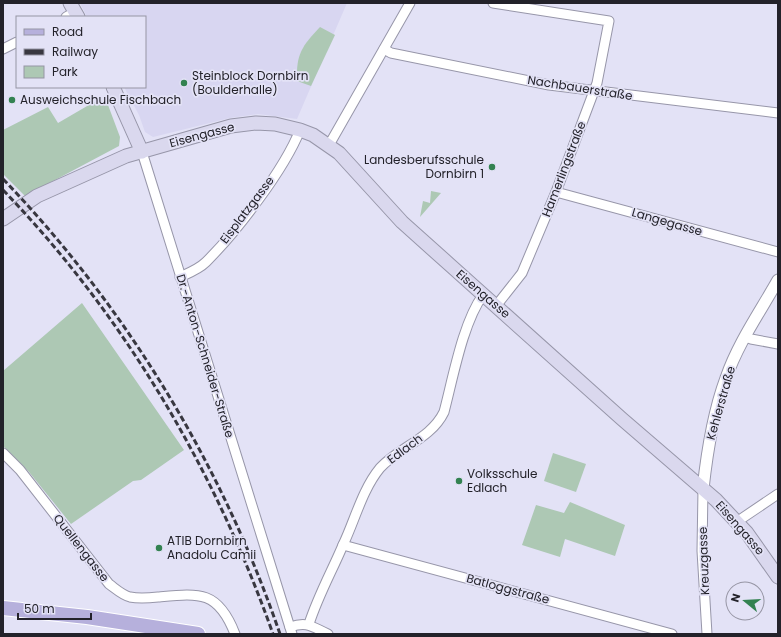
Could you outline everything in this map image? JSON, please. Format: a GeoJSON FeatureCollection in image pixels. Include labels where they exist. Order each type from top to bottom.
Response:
{"type":"FeatureCollection","features":[{"type":"Feature","properties":{"kind":"main road","name":"Dr.-Anton-Schneider-Straße"},"geometry":{"type":"LineString","coordinates":[[113,88],[142,152]]}},
{"type":"Feature","properties":{"kind":"main road","name":"Eisengasse"},"geometry":{"type":"LineString","coordinates":[[3,219],[37,196],[126,156],[231,126],[256,123],[275,124],[300,130],[329,145],[353,167],[402,222],[738,521],[761,551],[778,577]]}},
{"type":"Feature","properties":{"kind":"main road"},"geometry":{"type":"LineString","coordinates":[[3,608],[86,617],[198,634]]}},
{"type":"Feature","properties":{"kind":"street"},"geometry":{"type":"LineString","coordinates":[[329,145],[410,3]]}},
{"type":"Feature","properties":{"kind":"street","name":"Hamerlingstraße"},"geometry":{"type":"LineString","coordinates":[[493,3],[609,21],[594,91],[556,192],[522,273],[496,306]]}},
{"type":"Feature","properties":{"kind":"street"},"geometry":{"type":"LineString","coordinates":[[3,49],[16,42]]}},
{"type":"Feature","properties":{"kind":"street","name":"Nachbauerstraße"},"geometry":{"type":"LineString","coordinates":[[384,50],[391,53],[542,83],[594,91],[778,113]]}},
{"type":"Feature","properties":{"kind":"street","name":"Eisplatzgasse"},"geometry":{"type":"LineString","coordinates":[[180,277],[196,270],[206,262],[239,224],[291,150],[300,130]]}},
{"type":"Feature","properties":{"kind":"street","name":"Dr.-Anton-Schneider-Straße"},"geometry":{"type":"LineString","coordinates":[[142,152],[291,631],[299,624],[309,624]]}},
{"type":"Feature","properties":{"kind":"street","name":"Langegasse"},"geometry":{"type":"LineString","coordinates":[[556,192],[778,252]]}},
{"type":"Feature","properties":{"kind":"street","name":"Kehlerstraße"},"geometry":{"type":"LineString","coordinates":[[703,489],[712,430],[725,378],[745,337],[778,280]]}},
{"type":"Feature","properties":{"kind":"street","name":"Edlach"},"geometry":{"type":"LineString","coordinates":[[309,624],[315,606],[344,545],[365,492],[380,469],[389,459],[408,447],[440,421],[444,412],[466,331],[476,305],[483,295]]}},
{"type":"Feature","properties":{"kind":"street"},"geometry":{"type":"LineString","coordinates":[[745,337],[778,344]]}},
{"type":"Feature","properties":{"kind":"street","name":"Quellengasse"},"geometry":{"type":"LineString","coordinates":[[3,453],[20,470],[109,584],[126,596],[140,599],[198,594],[214,602],[226,616],[235,634]]}},
{"type":"Feature","properties":{"kind":"street","name":"Kreuzgasse"},"geometry":{"type":"LineString","coordinates":[[703,489],[702,552],[706,634]]}},
{"type":"Feature","properties":{"kind":"street"},"geometry":{"type":"LineString","coordinates":[[738,521],[778,494]]}},
{"type":"Feature","properties":{"kind":"street","name":"Batloggstraße"},"geometry":{"type":"LineString","coordinates":[[344,545],[672,634]]}},
{"type":"Feature","properties":{"kind":"street"},"geometry":{"type":"LineString","coordinates":[[309,624],[328,634]]}},
{"type":"Feature","properties":{"kind":"shaded area"},"geometry":{"type":"Polygon","coordinates":[[[80,3],[347,3],[297,119],[258,114],[230,118],[153,137],[145,132],[139,115],[125,88],[146,88],[146,16],[86,16],[80,3]]]}},
{"type":"Feature","properties":{"kind":"green space"},"geometry":{"type":"Polygon","coordinates":[[[320,27],[335,35],[311,86],[297,81],[299,57],[305,45],[320,27]]]}},
{"type":"Feature","properties":{"kind":"green space"},"geometry":{"type":"Polygon","coordinates":[[[94,102],[108,105],[120,137],[119,146],[25,196],[3,174],[3,130],[48,107],[58,123],[94,102]]]}},
{"type":"Feature","properties":{"kind":"green space"},"geometry":{"type":"Polygon","coordinates":[[[431,191],[441,193],[420,217],[423,201],[430,203],[431,191]]]}},
{"type":"Feature","properties":{"kind":"green space"},"geometry":{"type":"Polygon","coordinates":[[[82,303],[184,450],[141,480],[133,481],[71,524],[29,472],[3,446],[3,371],[82,303]]]}},
{"type":"Feature","properties":{"kind":"green space"},"geometry":{"type":"Polygon","coordinates":[[[553,453],[586,464],[576,492],[544,481],[553,453]]]}},
{"type":"Feature","properties":{"kind":"green space"},"geometry":{"type":"Polygon","coordinates":[[[570,502],[625,525],[615,556],[565,539],[560,557],[522,545],[536,505],[564,513],[570,502]]]}},
{"type":"Feature","properties":{"kind":"railway"},"geometry":{"type":"LineString","coordinates":[[3,179],[48,229],[90,281],[130,335],[166,392],[200,450],[230,510],[257,571],[280,634]]}},
{"type":"Feature","properties":{"kind":"railway"},"geometry":{"type":"LineString","coordinates":[[3,190],[47,238],[88,289],[126,342],[162,397],[194,454],[223,513],[250,573],[273,634]]}},
{"type":"Feature","properties":{"kind":"place","name":"Steinblock Dornbirn (Boulderhalle)"},"geometry":{"type":"Point","coordinates":[184,83]}},
{"type":"Feature","properties":{"kind":"place","name":"Ausweichschule Fischbach"},"geometry":{"type":"Point","coordinates":[12,100]}},
{"type":"Feature","properties":{"kind":"place","name":"Landesberufsschule Dornbirn 1"},"geometry":{"type":"Point","coordinates":[492,167]}},
{"type":"Feature","properties":{"kind":"place","name":"Volksschule Edlach"},"geometry":{"type":"Point","coordinates":[459,481]}},
{"type":"Feature","properties":{"kind":"place","name":"ATIB Dornbirn Anadolu Camii"},"geometry":{"type":"Point","coordinates":[159,548]}}]}
